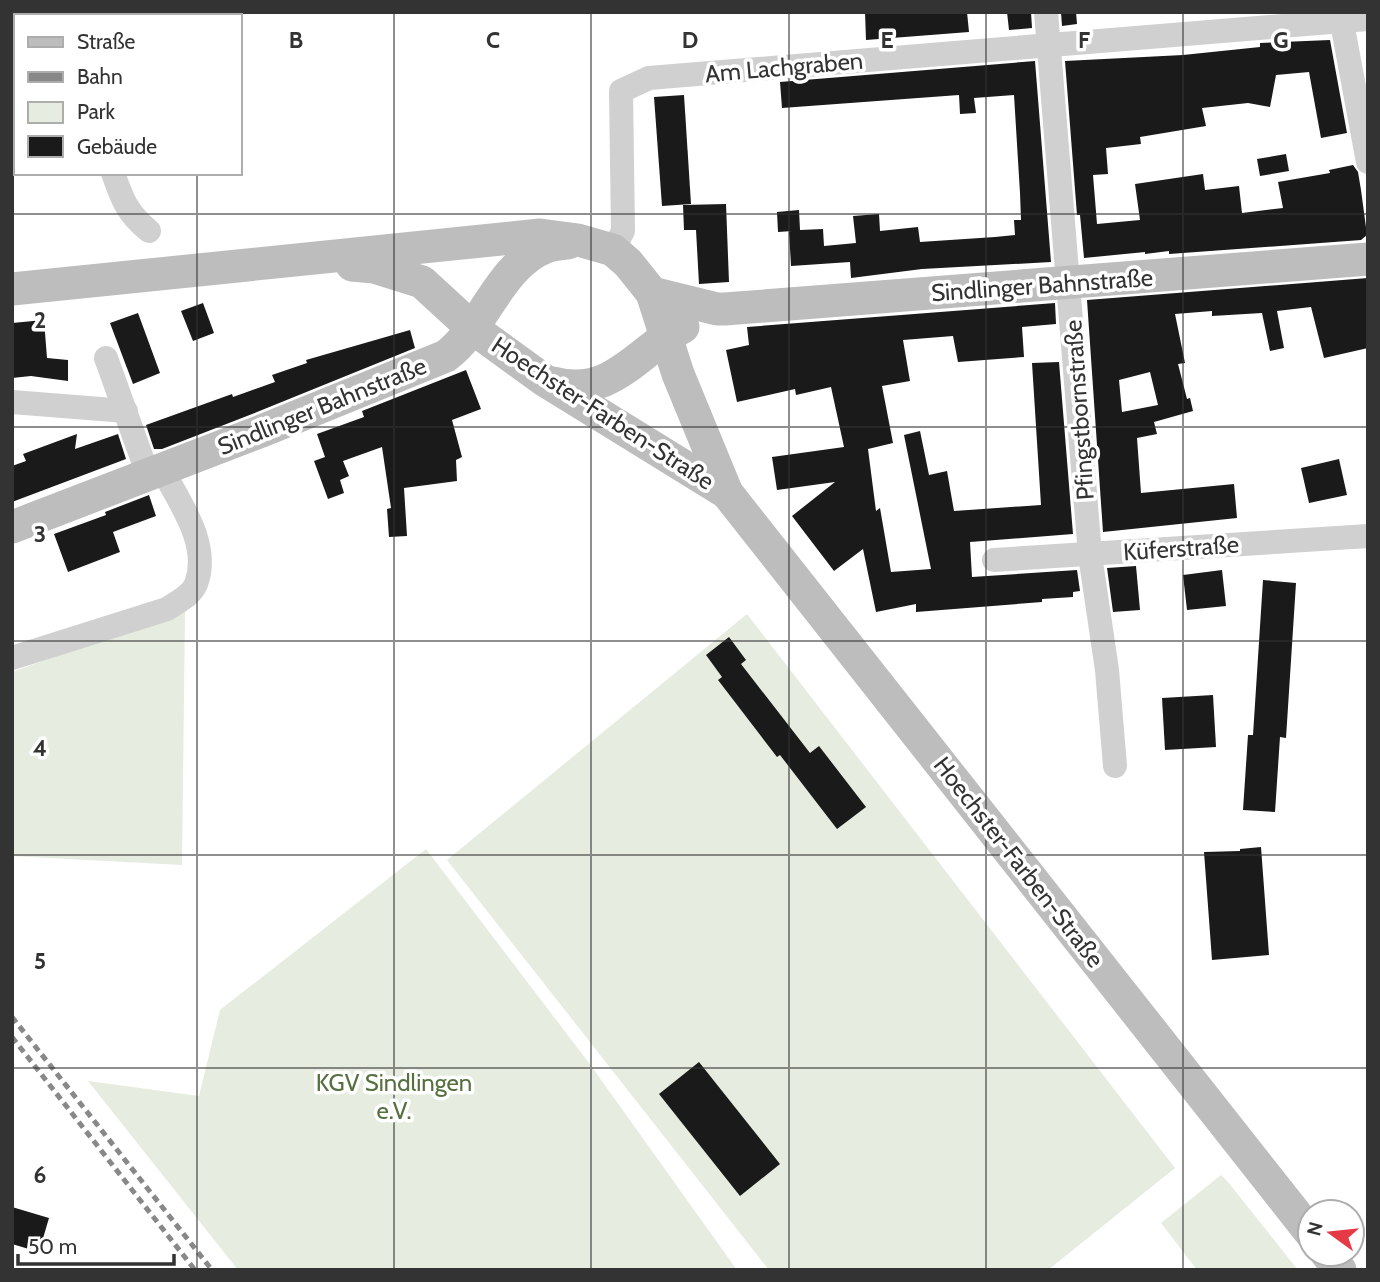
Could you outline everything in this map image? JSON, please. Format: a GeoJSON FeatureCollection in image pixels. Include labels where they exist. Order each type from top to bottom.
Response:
{"type":"FeatureCollection","features":[{"type":"Feature","properties":{"kind":"main road","name":"Hoechster-Farben-Straße"},"geometry":{"type":"LineString","coordinates":[[12,289],[540,235],[578,240],[613,250],[628,263],[648,288],[678,374],[727,493],[1296,1214]]}},
{"type":"Feature","properties":{"kind":"main road"},"geometry":{"type":"LineString","coordinates":[[578,240],[546,247],[511,274],[503,303],[503,323],[508,343],[533,373],[569,387],[586,387],[603,382],[628,365],[647,333],[648,288]]}},
{"type":"Feature","properties":{"kind":"main road","name":"Sindlinger Bahnstraße"},"geometry":{"type":"LineString","coordinates":[[648,288],[716,309],[1368,259]]}},
{"type":"Feature","properties":{"kind":"main road","name":"Hoechster-Farben-Straße"},"geometry":{"type":"LineString","coordinates":[[290,261],[374,267],[422,282],[471,327],[533,373],[727,493]]}},
{"type":"Feature","properties":{"kind":"main road","name":"Sindlinger Bahnstraße"},"geometry":{"type":"LineString","coordinates":[[12,527],[436,360],[456,349],[511,274]]}},
{"type":"Feature","properties":{"kind":"main road","name":"Sindlinger Bahnstraße"},"geometry":{"type":"LineString","coordinates":[[628,365],[638,360],[666,335],[716,309]]}},
{"type":"Feature","properties":{"kind":"street","name":"Pfingstbornstraße"},"geometry":{"type":"LineString","coordinates":[[1046,12],[1090,555],[1107,670],[1115,765]]}},
{"type":"Feature","properties":{"kind":"street","name":"Am Lachgraben"},"geometry":{"type":"LineString","coordinates":[[613,250],[623,232],[621,91],[649,78],[1048,46],[1341,16],[1368,19]]}},
{"type":"Feature","properties":{"kind":"street"},"geometry":{"type":"LineString","coordinates":[[1341,16],[1368,162]]}},
{"type":"Feature","properties":{"kind":"street"},"geometry":{"type":"LineString","coordinates":[[114,175],[125,206],[134,219],[149,231]]}},
{"type":"Feature","properties":{"kind":"street"},"geometry":{"type":"LineString","coordinates":[[12,658],[167,609],[187,596],[195,584],[200,559],[193,529],[155,472],[126,411],[106,358]]}},
{"type":"Feature","properties":{"kind":"street"},"geometry":{"type":"LineString","coordinates":[[12,402],[126,411]]}},
{"type":"Feature","properties":{"kind":"street","name":"Küferstraße"},"geometry":{"type":"LineString","coordinates":[[993,559],[1368,536]]}},
{"type":"Feature","properties":{"kind":"green space"},"geometry":{"type":"Polygon","coordinates":[[[185,610],[182,865],[12,856],[12,672],[185,610]]]}},
{"type":"Feature","properties":{"kind":"green space"},"geometry":{"type":"Polygon","coordinates":[[[747,614],[1175,1168],[1048,1270],[769,1270],[447,860],[747,614]]]}},
{"type":"Feature","properties":{"kind":"green space","name":"KGV Sindlingen e.V."},"geometry":{"type":"Polygon","coordinates":[[[426,849],[589,1063],[737,1270],[238,1270],[88,1081],[199,1096],[220,1010],[426,849]]]}},
{"type":"Feature","properties":{"kind":"green space"},"geometry":{"type":"Polygon","coordinates":[[[1221,1175],[1298,1270],[1197,1270],[1161,1223],[1221,1175]]]}},
{"type":"Feature","properties":{"kind":"building"},"geometry":{"type":"Polygon","coordinates":[[[865,12],[967,12],[969,32],[866,40],[865,12]]]}},
{"type":"Feature","properties":{"kind":"building"},"geometry":{"type":"Polygon","coordinates":[[[1007,12],[1031,12],[1032,28],[1009,30],[1007,12]]]}},
{"type":"Feature","properties":{"kind":"building"},"geometry":{"type":"Polygon","coordinates":[[[1061,12],[1076,12],[1077,24],[1062,26],[1061,12]]]}},
{"type":"Feature","properties":{"kind":"building"},"geometry":{"type":"Polygon","coordinates":[[[1330,40],[1347,133],[1321,138],[1309,72],[1276,75],[1270,107],[1248,103],[1202,108],[1206,126],[1140,137],[1141,144],[1106,148],[1108,174],[1093,175],[1097,224],[1140,220],[1135,184],[1203,174],[1205,190],[1239,186],[1242,213],[1283,208],[1278,182],[1330,173],[1329,170],[1353,165],[1358,172],[1367,235],[1361,240],[1084,258],[1080,215],[1077,215],[1065,61],[1183,55],[1260,47],[1260,43],[1330,40]]]}},
{"type":"Feature","properties":{"kind":"building"},"geometry":{"type":"Polygon","coordinates":[[[1035,61],[1051,262],[922,269],[851,278],[850,262],[791,266],[789,231],[778,232],[777,212],[799,210],[800,230],[823,229],[824,246],[856,243],[853,216],[879,214],[880,231],[918,227],[920,242],[1015,235],[1014,220],[1021,220],[1014,95],[974,98],[976,113],[960,114],[959,95],[782,108],[780,82],[1035,61]]]}},
{"type":"Feature","properties":{"kind":"building"},"geometry":{"type":"Polygon","coordinates":[[[684,95],[691,204],[662,206],[654,97],[684,95]]]}},
{"type":"Feature","properties":{"kind":"building"},"geometry":{"type":"Polygon","coordinates":[[[1286,154],[1289,171],[1260,176],[1257,159],[1286,154]]]}},
{"type":"Feature","properties":{"kind":"building"},"geometry":{"type":"Polygon","coordinates":[[[726,204],[729,282],[699,284],[696,230],[684,230],[683,205],[726,204]]]}},
{"type":"Feature","properties":{"kind":"building"},"geometry":{"type":"Polygon","coordinates":[[[1368,278],[1368,348],[1324,358],[1311,307],[1277,311],[1284,348],[1270,351],[1262,313],[1212,316],[1212,311],[1175,314],[1185,363],[1178,364],[1193,411],[1154,422],[1157,434],[1137,438],[1141,493],[1234,484],[1237,518],[1103,532],[1087,300],[1368,278]],[[1150,372],[1119,380],[1122,412],[1158,405],[1150,372]]]}},
{"type":"Feature","properties":{"kind":"building"},"geometry":{"type":"Polygon","coordinates":[[[203,303],[214,333],[193,341],[181,311],[203,303]]]}},
{"type":"Feature","properties":{"kind":"building"},"geometry":{"type":"Polygon","coordinates":[[[1055,303],[1056,324],[1022,327],[1024,357],[958,362],[953,336],[903,340],[910,381],[882,386],[893,443],[868,449],[876,511],[880,508],[891,572],[931,569],[904,435],[920,431],[929,475],[947,471],[954,511],[1041,505],[1032,363],[1059,362],[1073,534],[970,542],[972,577],[1077,570],[1080,591],[1073,592],[1073,597],[1042,599],[1042,602],[916,612],[916,604],[876,612],[863,549],[834,571],[792,516],[835,482],[777,490],[772,457],[844,447],[831,387],[796,395],[795,389],[737,402],[726,350],[749,345],[747,327],[1055,303]]]}},
{"type":"Feature","properties":{"kind":"building"},"geometry":{"type":"Polygon","coordinates":[[[138,313],[160,373],[133,384],[110,323],[138,313]]]}},
{"type":"Feature","properties":{"kind":"building"},"geometry":{"type":"Polygon","coordinates":[[[44,320],[47,358],[68,360],[68,381],[31,376],[12,378],[12,323],[44,320]]]}},
{"type":"Feature","properties":{"kind":"building"},"geometry":{"type":"Polygon","coordinates":[[[410,330],[415,348],[162,449],[154,449],[146,425],[232,394],[233,397],[275,382],[272,375],[307,363],[306,360],[410,330]]]}},
{"type":"Feature","properties":{"kind":"building"},"geometry":{"type":"Polygon","coordinates":[[[466,370],[481,409],[452,420],[462,457],[456,460],[457,481],[404,488],[407,536],[389,537],[387,509],[391,508],[382,447],[343,461],[349,476],[340,480],[344,493],[328,499],[314,461],[325,457],[317,434],[364,417],[362,411],[466,370]]]}},
{"type":"Feature","properties":{"kind":"building"},"geometry":{"type":"Polygon","coordinates":[[[77,434],[75,449],[118,434],[126,459],[12,502],[12,466],[26,461],[23,454],[77,434]]]}},
{"type":"Feature","properties":{"kind":"building"},"geometry":{"type":"Polygon","coordinates":[[[1339,459],[1347,495],[1309,503],[1301,468],[1339,459]]]}},
{"type":"Feature","properties":{"kind":"building"},"geometry":{"type":"Polygon","coordinates":[[[149,495],[156,516],[113,532],[120,552],[68,572],[54,534],[106,515],[105,512],[149,495]]]}},
{"type":"Feature","properties":{"kind":"building"},"geometry":{"type":"Polygon","coordinates":[[[1136,566],[1140,610],[1113,612],[1107,568],[1136,566]]]}},
{"type":"Feature","properties":{"kind":"building"},"geometry":{"type":"Polygon","coordinates":[[[1222,570],[1226,606],[1187,610],[1183,575],[1222,570]]]}},
{"type":"Feature","properties":{"kind":"building"},"geometry":{"type":"Polygon","coordinates":[[[1263,580],[1296,583],[1286,738],[1280,737],[1275,812],[1243,810],[1248,735],[1253,735],[1263,580]]]}},
{"type":"Feature","properties":{"kind":"building"},"geometry":{"type":"Polygon","coordinates":[[[729,637],[746,660],[741,664],[810,753],[819,746],[866,807],[837,829],[718,680],[722,677],[706,655],[729,637]]]}},
{"type":"Feature","properties":{"kind":"building"},"geometry":{"type":"Polygon","coordinates":[[[1213,695],[1216,747],[1165,750],[1162,698],[1213,695]]]}},
{"type":"Feature","properties":{"kind":"building"},"geometry":{"type":"Polygon","coordinates":[[[1261,847],[1269,955],[1212,960],[1204,852],[1240,851],[1261,847]]]}},
{"type":"Feature","properties":{"kind":"building"},"geometry":{"type":"Polygon","coordinates":[[[699,1062],[780,1164],[740,1196],[659,1094],[699,1062]]]}},
{"type":"Feature","properties":{"kind":"building"},"geometry":{"type":"Polygon","coordinates":[[[12,1207],[49,1218],[39,1252],[12,1244],[12,1207]]]}},
{"type":"Feature","properties":{"kind":"railway"},"geometry":{"type":"LineString","coordinates":[[12,1017],[212,1270]]}},
{"type":"Feature","properties":{"kind":"railway"},"geometry":{"type":"LineString","coordinates":[[12,1037],[195,1270]]}}]}
